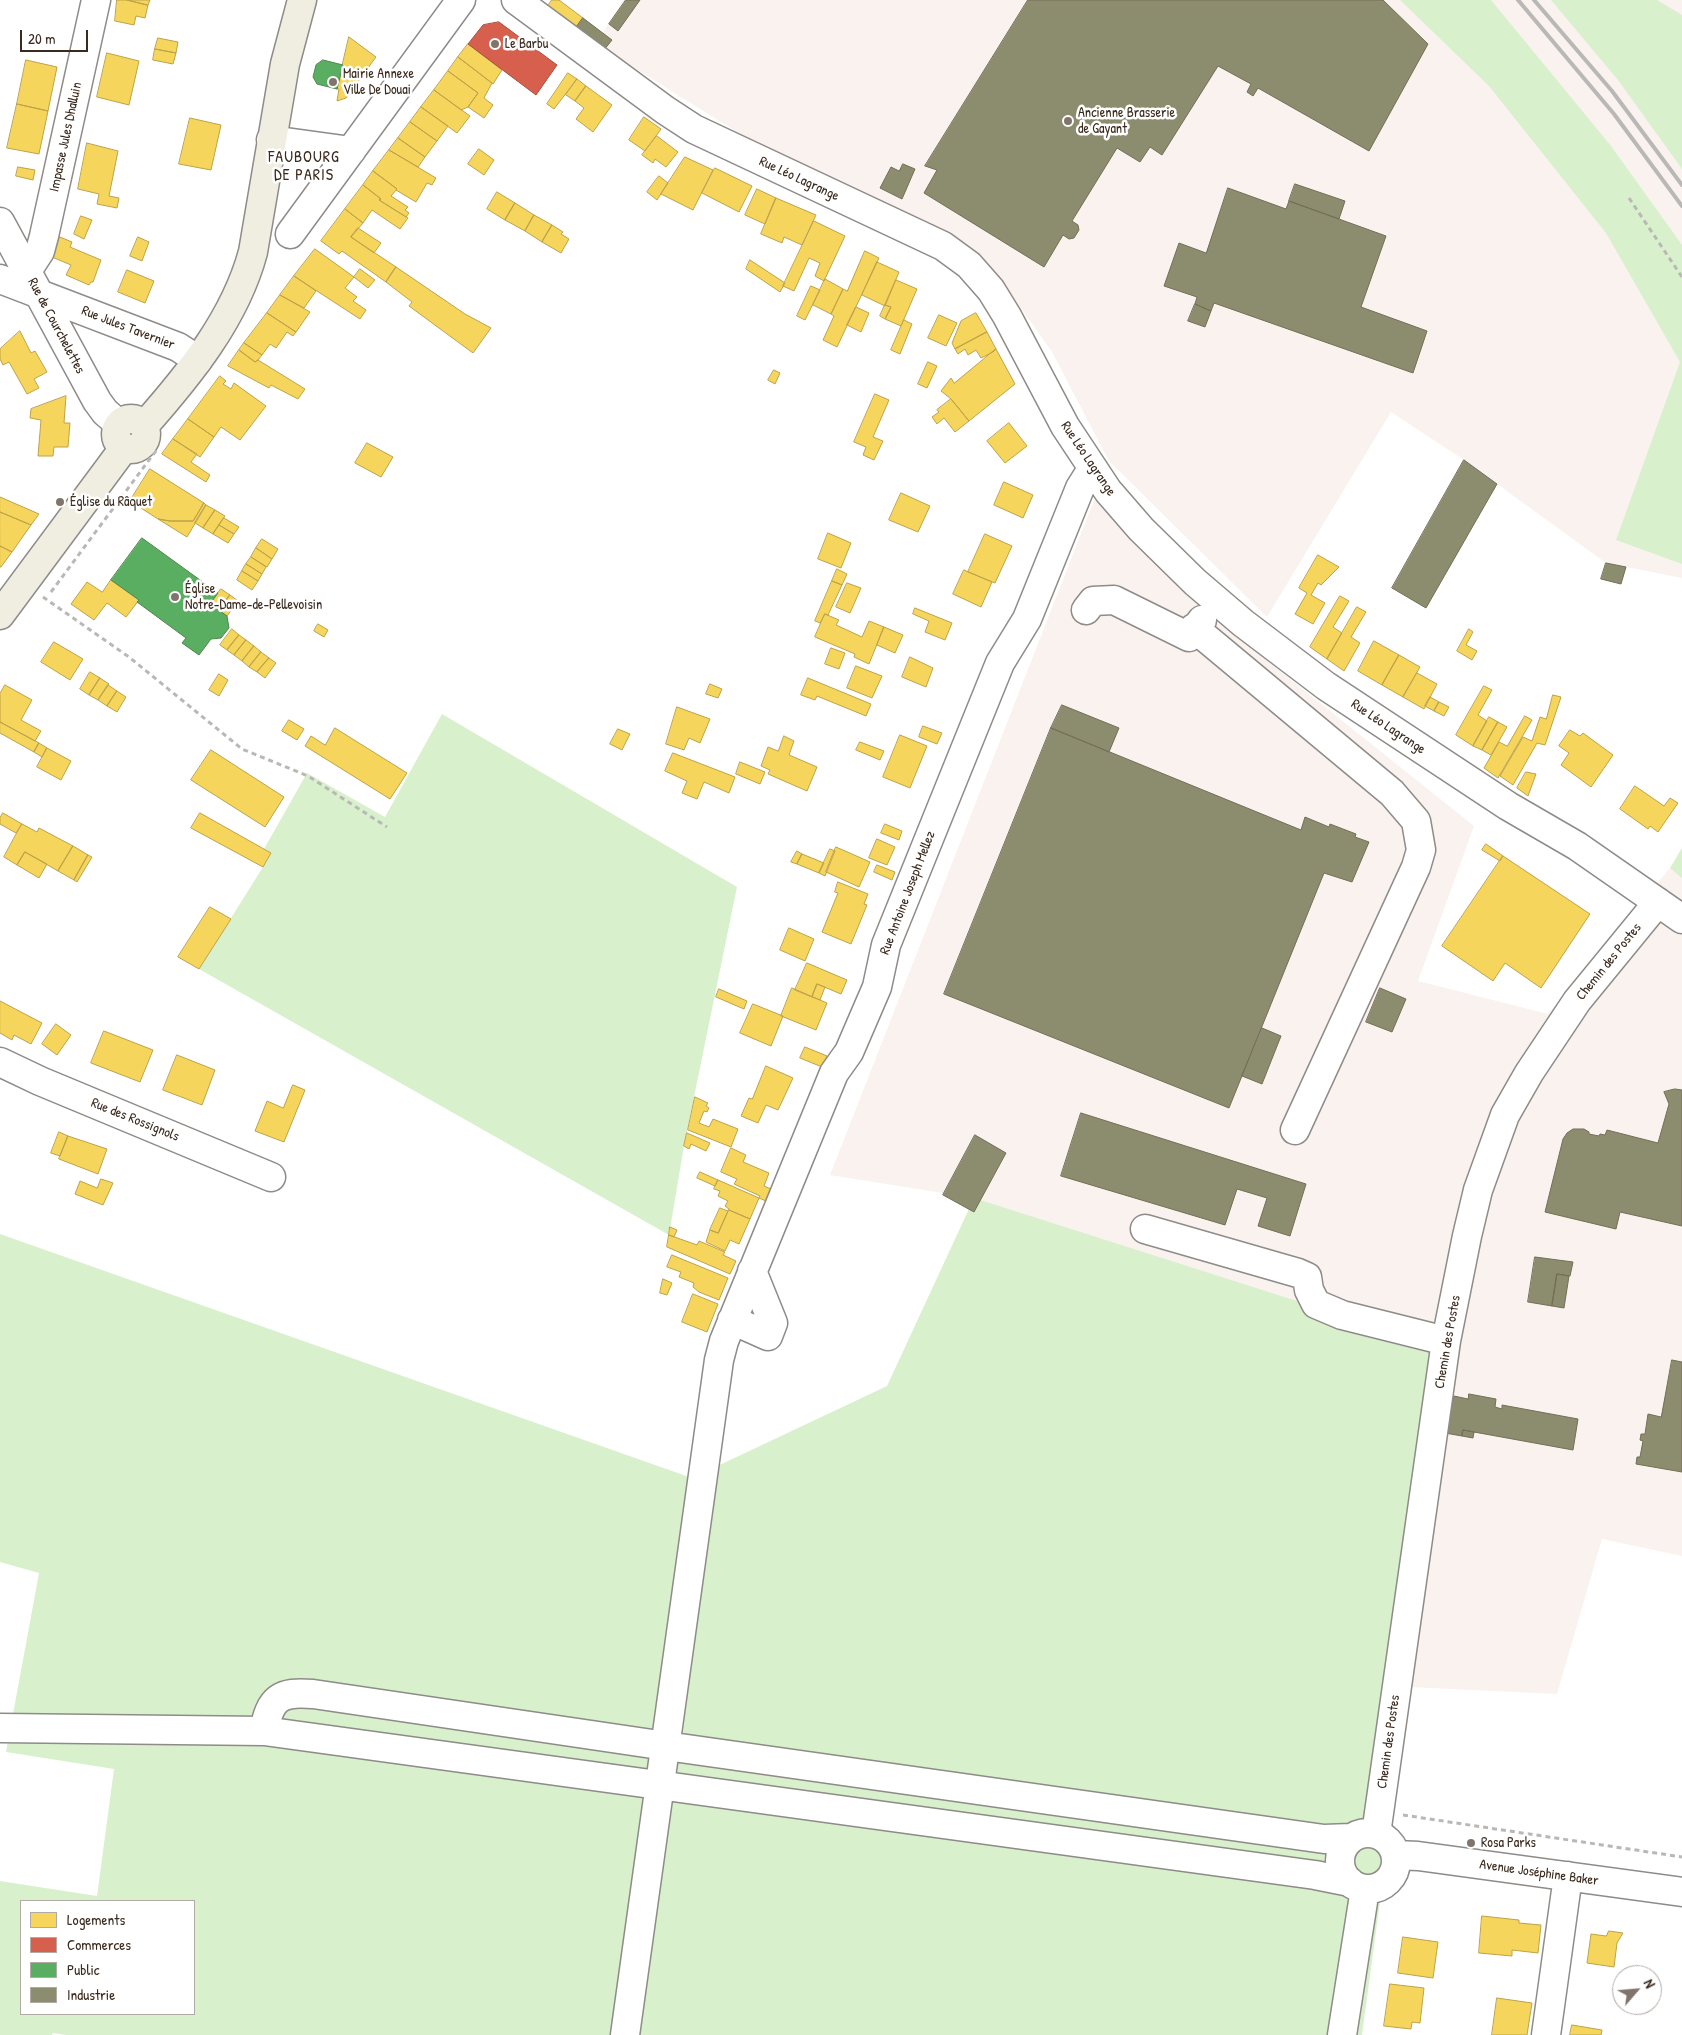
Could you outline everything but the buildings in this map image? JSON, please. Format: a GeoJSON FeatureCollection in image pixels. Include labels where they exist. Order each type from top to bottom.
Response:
{"type":"FeatureCollection","features":[{"type":"Feature","properties":{"kind":"main road"},"geometry":{"type":"LineString","coordinates":[[0,616],[129,433],[198,360],[223,322],[237,296],[249,267],[285,64],[302,0]]}},
{"type":"Feature","properties":{"kind":"street","name":"Impasse Jules Dhalluin"},"geometry":{"type":"LineString","coordinates":[[27,271],[40,251],[44,236],[96,0]]}},
{"type":"Feature","properties":{"kind":"street"},"geometry":{"type":"LineString","coordinates":[[290,234],[461,0]]}},
{"type":"Feature","properties":{"kind":"street","name":"Rue Léo Lagrange"},"geometry":{"type":"LineString","coordinates":[[516,0],[665,110],[694,129],[943,246],[969,265],[991,290],[1008,316],[1065,426],[1092,469],[1120,506],[1141,529],[1218,602],[1295,663],[1378,721],[1508,806],[1577,846],[1674,911]]}},
{"type":"Feature","properties":{"kind":"street"},"geometry":{"type":"LineString","coordinates":[[271,140],[351,151]]}},
{"type":"Feature","properties":{"kind":"street","name":"Rue de Courchelettes"},"geometry":{"type":"LineString","coordinates":[[0,222],[100,406],[129,433]]}},
{"type":"Feature","properties":{"kind":"street","name":"Rue Jules Tavernier"},"geometry":{"type":"LineString","coordinates":[[0,278],[178,347],[198,360]]}},
{"type":"Feature","properties":{"kind":"street","name":"Rue Antoine Joseph Mellez"},"geometry":{"type":"LineString","coordinates":[[625,2035],[719,1360],[724,1342],[834,1073],[849,1052],[877,987],[886,945],[1000,663],[1027,619],[1080,488],[1092,469]]}},
{"type":"Feature","properties":{"kind":"street"},"geometry":{"type":"LineString","coordinates":[[1086,610],[1093,601],[1114,600],[1189,637],[1194,628],[1218,602]]}},
{"type":"Feature","properties":{"kind":"street"},"geometry":{"type":"LineString","coordinates":[[1194,628],[1392,793],[1416,821],[1421,850],[1416,867],[1295,1130]]}},
{"type":"Feature","properties":{"kind":"street","name":"Chemin des Postes"},"geometry":{"type":"LineString","coordinates":[[1363,1836],[1446,1341],[1473,1210],[1486,1165],[1506,1115],[1529,1073],[1577,1001],[1674,911]]}},
{"type":"Feature","properties":{"kind":"street","name":"Rue des Rossignols"},"geometry":{"type":"LineString","coordinates":[[0,1062],[40,1082],[271,1176]]}},
{"type":"Feature","properties":{"kind":"street"},"geometry":{"type":"LineString","coordinates":[[1145,1229],[1298,1273],[1307,1277],[1309,1290],[1316,1304],[1342,1315],[1446,1341]]}},
{"type":"Feature","properties":{"kind":"street"},"geometry":{"type":"LineString","coordinates":[[732,1320],[768,1336],[773,1323],[752,1271]]}},
{"type":"Feature","properties":{"kind":"street"},"geometry":{"type":"LineString","coordinates":[[0,1728],[264,1730],[1306,1874],[1357,1886],[1378,1887],[1389,1880],[1396,1868],[1396,1855],[1393,1847],[1387,1840],[1363,1836],[1324,1839],[306,1693],[284,1695],[275,1700],[269,1709],[264,1730]]}},
{"type":"Feature","properties":{"kind":"street"},"geometry":{"type":"LineString","coordinates":[[1357,1886],[1342,1872],[1340,1860],[1343,1848],[1363,1836]]}},
{"type":"Feature","properties":{"kind":"street","name":"Avenue Joséphine Baker"},"geometry":{"type":"LineString","coordinates":[[1396,1855],[1418,1856],[1682,1892]]}},
{"type":"Feature","properties":{"kind":"street"},"geometry":{"type":"LineString","coordinates":[[1546,2035],[1568,1876]]}},
{"type":"Feature","properties":{"kind":"street"},"geometry":{"type":"LineString","coordinates":[[1342,2035],[1357,1886]]}},
{"type":"Feature","properties":{"kind":"path"},"geometry":{"type":"LineString","coordinates":[[1628,198],[1682,277]]}},
{"type":"Feature","properties":{"kind":"path"},"geometry":{"type":"LineString","coordinates":[[24,583],[129,657],[242,749],[308,776],[387,827]]}},
{"type":"Feature","properties":{"kind":"shaded area"},"geometry":{"type":"Polygon","coordinates":[[[623,0],[1682,0],[1682,578],[1606,563],[1464,460],[1391,412],[1267,617],[1109,461],[1052,352],[1009,291],[953,244],[766,150],[596,44],[623,0]]]}},
{"type":"Feature","properties":{"kind":"shaded area"},"geometry":{"type":"Polygon","coordinates":[[[1095,498],[1201,606],[1474,826],[1418,981],[1548,1014],[1670,868],[1682,848],[1682,1556],[1602,1539],[1557,1694],[1409,1687],[974,1198],[830,1175],[1095,498]]]}},
{"type":"Feature","properties":{"kind":"green space"},"geometry":{"type":"Polygon","coordinates":[[[1400,0],[1491,0],[1611,146],[1682,245],[1682,564],[1616,540],[1680,362],[1606,233],[1489,86],[1400,0]]]}},
{"type":"Feature","properties":{"kind":"green space"},"geometry":{"type":"Polygon","coordinates":[[[1551,0],[1657,0],[1682,15],[1682,169],[1618,80],[1551,0]]]}},
{"type":"Feature","properties":{"kind":"green space"},"geometry":{"type":"Polygon","coordinates":[[[442,714],[737,887],[684,1146],[669,1235],[199,969],[271,853],[264,849],[307,773],[385,817],[442,714]]]}},
{"type":"Feature","properties":{"kind":"green space"},"geometry":{"type":"Polygon","coordinates":[[[1682,848],[1682,878],[1670,868],[1682,848]]]}},
{"type":"Feature","properties":{"kind":"green space"},"geometry":{"type":"Polygon","coordinates":[[[974,1198],[1460,1353],[1409,1687],[1362,2035],[66,2035],[53,2033],[52,2035],[0,2035],[0,1881],[97,1896],[114,1769],[6,1752],[39,1573],[0,1562],[0,1234],[692,1478],[887,1386],[974,1198]]]}},
{"type":"Feature","properties":{"kind":"railway"},"geometry":{"type":"LineString","coordinates":[[1518,0],[1614,114],[1682,206]]}},
{"type":"Feature","properties":{"kind":"railway"},"geometry":{"type":"LineString","coordinates":[[1534,0],[1612,91],[1682,185]]}},
{"type":"Feature","properties":{"kind":"place","name":"Le Barbu"},"geometry":{"type":"Point","coordinates":[495,44]}},
{"type":"Feature","properties":{"kind":"place","name":"Mairie Annexe Ville De Douai"},"geometry":{"type":"Point","coordinates":[333,82]}},
{"type":"Feature","properties":{"kind":"place","name":"Ancienne Brasserie de Gayant"},"geometry":{"type":"Point","coordinates":[1068,121]}},
{"type":"Feature","properties":{"kind":"place","name":"Église du Râquet"},"geometry":{"type":"Point","coordinates":[60,502]}},
{"type":"Feature","properties":{"kind":"place","name":"Église Notre-Dame-de-Pellevoisin"},"geometry":{"type":"Point","coordinates":[175,597]}},
{"type":"Feature","properties":{"kind":"place","name":"Rosa Parks"},"geometry":{"type":"Point","coordinates":[1471,1843]}},
{"type":"Feature","properties":{"kind":"district","name":"FAUBOURG DE PARIS"},"geometry":{"type":"Point","coordinates":[304,167]}}]}
